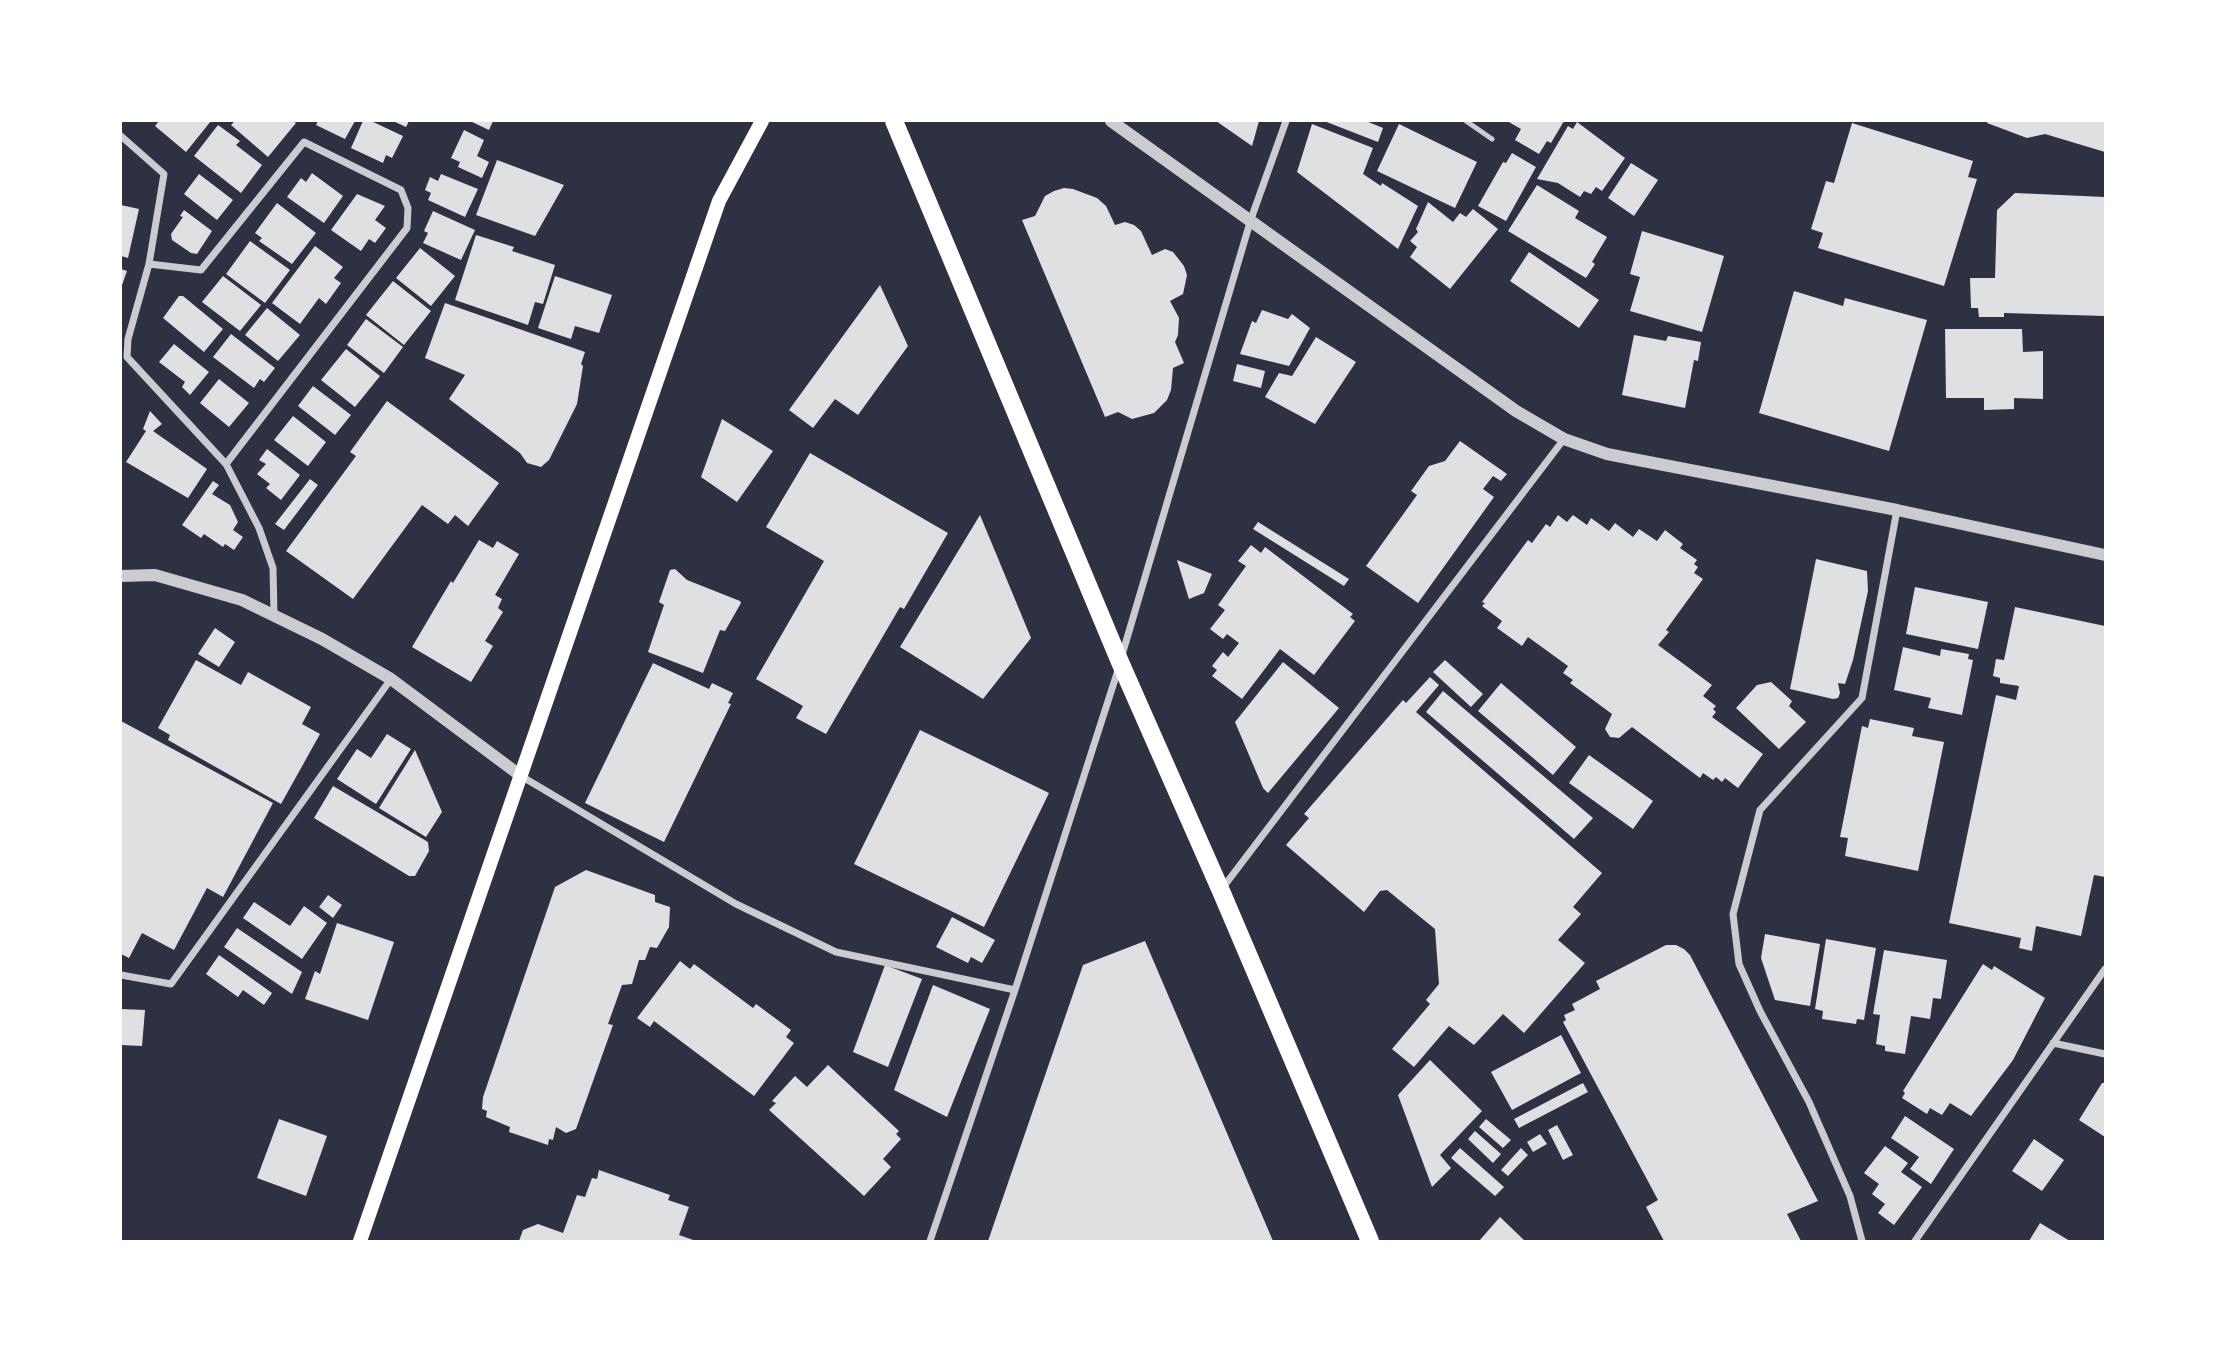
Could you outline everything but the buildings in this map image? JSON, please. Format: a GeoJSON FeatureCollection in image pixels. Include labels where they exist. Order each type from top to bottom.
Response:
{"type":"FeatureCollection","features":[{"type":"Feature","properties":{"kind":"main road"},"geometry":{"type":"LineString","coordinates":[[360,1241],[719,201],[762,121]]}},
{"type":"Feature","properties":{"kind":"main road"},"geometry":{"type":"LineString","coordinates":[[894,121],[1120,662],[1370,1241]]}},
{"type":"Feature","properties":{"kind":"street"},"geometry":{"type":"LineString","coordinates":[[1111,121],[1516,411],[1564,439],[1606,454],[1897,510],[2105,555]]}},
{"type":"Feature","properties":{"kind":"street"},"geometry":{"type":"LineString","coordinates":[[930,1241],[1015,990],[1120,662],[1251,219],[1286,121]]}},
{"type":"Feature","properties":{"kind":"street"},"geometry":{"type":"LineString","coordinates":[[121,136],[164,174],[149,264],[128,339],[127,357],[226,464],[260,528],[273,568],[274,615]]}},
{"type":"Feature","properties":{"kind":"street"},"geometry":{"type":"LineString","coordinates":[[149,264],[201,270],[304,142],[401,190],[408,208],[407,228],[226,464]]}},
{"type":"Feature","properties":{"kind":"street"},"geometry":{"type":"LineString","coordinates":[[1221,891],[1564,439]]}},
{"type":"Feature","properties":{"kind":"street"},"geometry":{"type":"LineString","coordinates":[[1862,1241],[1850,1196],[1810,1102],[1759,1011],[1739,964],[1732,914],[1760,810],[1862,698],[1897,510]]}},
{"type":"Feature","properties":{"kind":"street"},"geometry":{"type":"LineString","coordinates":[[121,576],[155,575],[242,600],[322,639],[391,679],[521,776],[736,904],[836,952],[1015,990]]}},
{"type":"Feature","properties":{"kind":"street"},"geometry":{"type":"LineString","coordinates":[[121,975],[171,984],[391,679]]}},
{"type":"Feature","properties":{"kind":"street"},"geometry":{"type":"LineString","coordinates":[[1915,1241],[2105,969]]}},
{"type":"Feature","properties":{"kind":"street"},"geometry":{"type":"LineString","coordinates":[[2053,1043],[2105,1054]]}},
{"type":"Feature","properties":{"kind":"lane"},"geometry":{"type":"LineString","coordinates":[[1466,121],[1492,139]]}}]}
